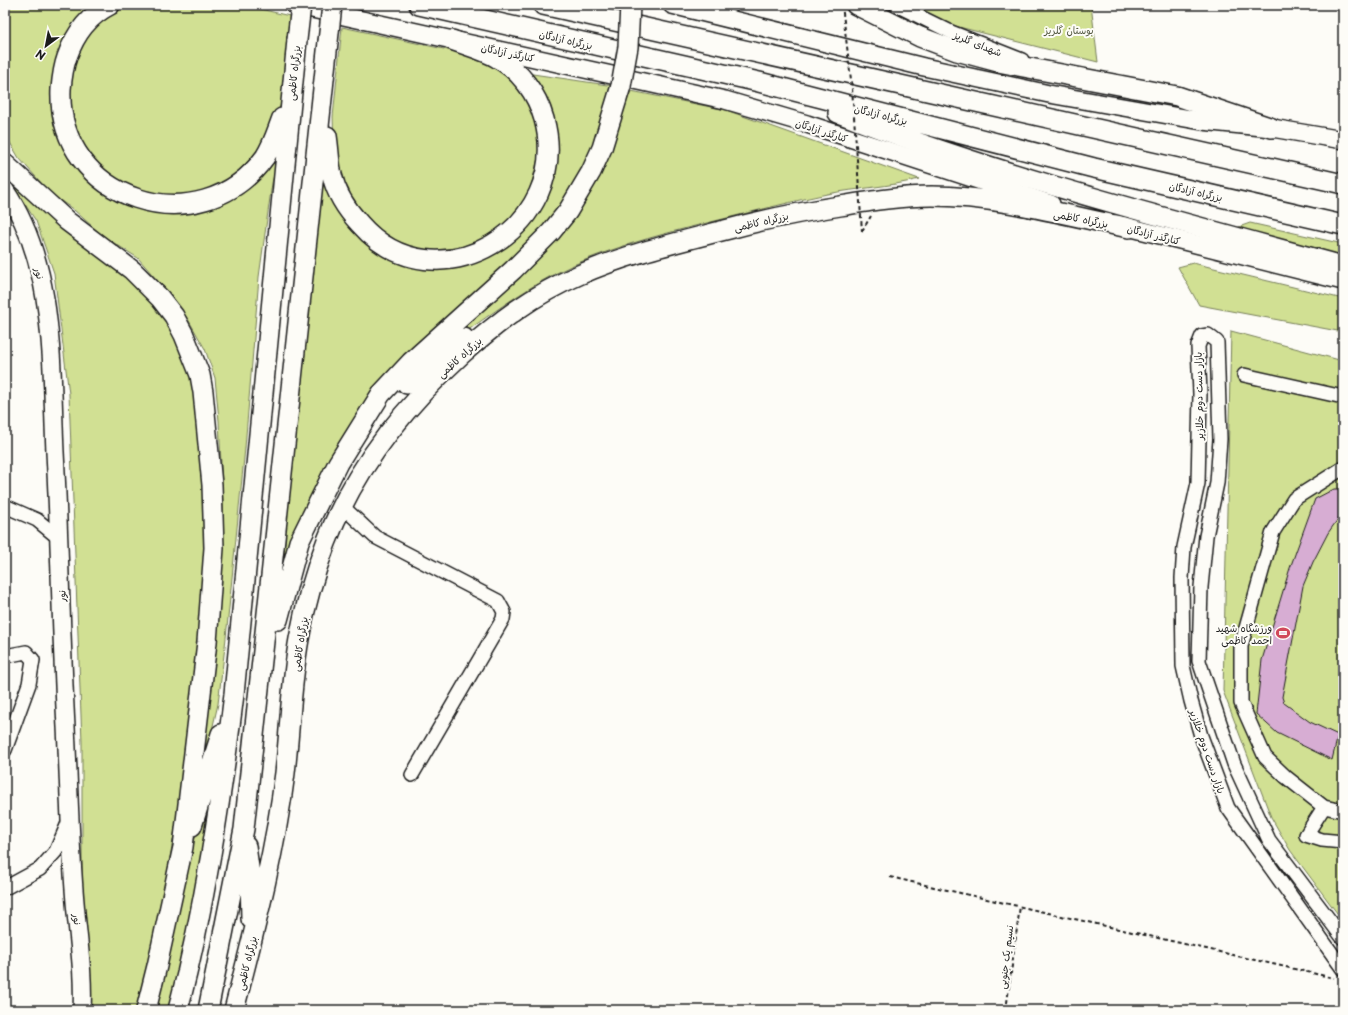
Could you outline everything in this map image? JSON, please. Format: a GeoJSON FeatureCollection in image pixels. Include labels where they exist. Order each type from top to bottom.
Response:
{"type":"FeatureCollection","features":[{"type":"Feature","properties":{"kind":"highway"},"geometry":{"type":"LineString","coordinates":[[110,5],[88,20],[76,37],[63,66],[61,104],[63,118],[69,137],[78,154],[104,181],[120,192],[137,199],[180,206],[200,202],[232,187],[256,167],[266,156],[291,94]]}},
{"type":"Feature","properties":{"kind":"highway","name":"بزرگراه کاظمی"},"geometry":{"type":"LineString","coordinates":[[178,1010],[216,832],[234,694],[291,94],[301,5]]}},
{"type":"Feature","properties":{"kind":"highway"},"geometry":{"type":"LineString","coordinates":[[208,1010],[244,829],[290,392],[323,101],[332,5]]}},
{"type":"Feature","properties":{"kind":"highway","name":"بزرگراه آزادگان"},"geometry":{"type":"LineString","coordinates":[[419,5],[759,82],[1094,168],[1343,225]]}},
{"type":"Feature","properties":{"kind":"highway"},"geometry":{"type":"LineString","coordinates":[[543,5],[1343,184]]}},
{"type":"Feature","properties":{"kind":"highway"},"geometry":{"type":"LineString","coordinates":[[258,707],[278,616],[299,542],[334,469],[381,394],[406,368],[513,270],[551,232],[568,211],[591,172],[602,148],[621,86],[628,47],[630,5]]}},
{"type":"Feature","properties":{"kind":"highway"},"geometry":{"type":"LineString","coordinates":[[856,5],[920,37],[958,51],[998,62],[1177,96],[1272,128]]}},
{"type":"Feature","properties":{"kind":"highway"},"geometry":{"type":"LineString","coordinates":[[323,101],[332,175],[346,207],[364,229],[387,247],[421,258],[437,260],[454,259],[474,254],[492,245],[510,233],[521,222],[534,204],[546,169],[548,147],[546,129],[541,111],[524,79],[497,58],[452,40]]}},
{"type":"Feature","properties":{"kind":"highway"},"geometry":{"type":"LineString","coordinates":[[759,82],[886,132],[1090,197],[1343,266]]}},
{"type":"Feature","properties":{"kind":"highway"},"geometry":{"type":"LineString","coordinates":[[5,164],[67,221],[132,270],[152,289],[174,316],[184,335],[200,375],[207,418],[214,548],[207,642],[183,847],[146,1010]]}},
{"type":"Feature","properties":{"kind":"highway","name":"بزرگراه کاظمی"},"geometry":{"type":"LineString","coordinates":[[234,1010],[238,1001],[264,892],[278,818],[285,774],[298,642],[303,617],[326,541],[342,506],[388,431],[431,382],[498,322],[544,292],[606,264],[777,216],[880,200],[933,196],[983,200],[1129,228]]}},
{"type":"Feature","properties":{"kind":"highway"},"geometry":{"type":"LineString","coordinates":[[355,436],[420,371],[463,339],[498,322]]}},
{"type":"Feature","properties":{"kind":"highway"},"geometry":{"type":"LineString","coordinates":[[183,847],[197,813],[234,694]]}},
{"type":"Feature","properties":{"kind":"highway"},"geometry":{"type":"LineString","coordinates":[[244,829],[250,875],[252,939]]}},
{"type":"Feature","properties":{"kind":"main road","name":"کنارگذر آزادگان"},"geometry":{"type":"LineString","coordinates":[[294,5],[725,100],[807,124],[1001,189],[1129,228],[1343,281]]}},
{"type":"Feature","properties":{"kind":"main road"},"geometry":{"type":"LineString","coordinates":[[672,5],[924,67],[1049,94],[1202,121],[1272,128],[1343,140]]}},
{"type":"Feature","properties":{"kind":"main road","name":"نور"},"geometry":{"type":"LineString","coordinates":[[5,190],[30,235],[45,292],[52,375],[60,539],[62,664],[75,904],[81,953],[82,1010]]}},
{"type":"Feature","properties":{"kind":"street","name":"شهدای گلریز"},"geometry":{"type":"LineString","coordinates":[[896,5],[951,32],[1063,75]]}},
{"type":"Feature","properties":{"kind":"street","name":"بازار دست دوم خلازیر"},"geometry":{"type":"LineString","coordinates":[[1339,974],[1228,808],[1201,736],[1191,702],[1183,666],[1182,578],[1184,546],[1198,483],[1200,401],[1198,346],[1202,336],[1208,335],[1217,342],[1220,439],[1218,483],[1206,536],[1201,587],[1199,661],[1234,764],[1269,840],[1343,938]]}},
{"type":"Feature","properties":{"kind":"street"},"geometry":{"type":"LineString","coordinates":[[1244,375],[1343,397]]}},
{"type":"Feature","properties":{"kind":"street"},"geometry":{"type":"LineString","coordinates":[[1343,468],[1294,499],[1273,532],[1241,646],[1241,704],[1265,757],[1286,778],[1324,807],[1343,812]]}},
{"type":"Feature","properties":{"kind":"street"},"geometry":{"type":"LineString","coordinates":[[5,506],[37,520],[60,539]]}},
{"type":"Feature","properties":{"kind":"street"},"geometry":{"type":"LineString","coordinates":[[342,506],[375,536],[498,601],[504,612],[503,619],[412,775]]}},
{"type":"Feature","properties":{"kind":"street"},"geometry":{"type":"LineString","coordinates":[[5,656],[26,652],[33,660],[29,684],[5,750]]}},
{"type":"Feature","properties":{"kind":"street"},"geometry":{"type":"LineString","coordinates":[[1324,807],[1306,835],[1322,840],[1343,842]]}},
{"type":"Feature","properties":{"kind":"street"},"geometry":{"type":"LineString","coordinates":[[8,883],[40,869],[56,851],[70,818]]}},
{"type":"Feature","properties":{"kind":"path"},"geometry":{"type":"LineString","coordinates":[[842,5],[852,88],[862,231]]}},
{"type":"Feature","properties":{"kind":"path"},"geometry":{"type":"LineString","coordinates":[[890,877],[1339,974]]}},
{"type":"Feature","properties":{"kind":"path","name":"نسیم یک جنوبی"},"geometry":{"type":"LineString","coordinates":[[1006,1010],[1020,906]]}},
{"type":"Feature","properties":{"kind":"green space"},"geometry":{"type":"Polygon","coordinates":[[[5,5],[94,5],[68,36],[64,144],[94,185],[119,199],[162,214],[202,208],[284,133],[272,183],[259,277],[245,448],[218,704],[201,778],[223,552],[223,504],[219,421],[215,378],[205,349],[188,319],[164,288],[138,258],[103,236],[74,210],[51,194],[19,158],[5,134],[5,5]]]}},
{"type":"Feature","properties":{"kind":"green space"},"geometry":{"type":"Polygon","coordinates":[[[126,5],[243,5],[294,17],[282,98],[277,120],[268,141],[225,184],[180,198],[131,189],[90,159],[76,137],[67,91],[78,45],[104,14],[126,5]]]}},
{"type":"Feature","properties":{"kind":"green space","name":"بوستان گلریز"},"geometry":{"type":"Polygon","coordinates":[[[907,5],[1091,5],[1098,62],[947,24],[907,5]]]}},
{"type":"Feature","properties":{"kind":"green space"},"geometry":{"type":"Polygon","coordinates":[[[342,27],[490,59],[526,92],[542,141],[526,207],[489,239],[462,249],[432,252],[404,247],[366,221],[344,188],[334,147],[333,117],[342,27]]]}},
{"type":"Feature","properties":{"kind":"green space"},"geometry":{"type":"Polygon","coordinates":[[[526,73],[614,86],[596,146],[558,213],[357,416],[321,477],[303,517],[281,584],[301,365],[323,155],[327,182],[392,257],[504,246],[516,238],[531,223],[543,201],[550,183],[526,73]]]}},
{"type":"Feature","properties":{"kind":"green space"},"geometry":{"type":"Polygon","coordinates":[[[631,91],[726,110],[919,179],[896,184],[827,194],[667,233],[609,251],[571,266],[536,284],[438,351],[534,259],[619,118],[631,91]]]}},
{"type":"Feature","properties":{"kind":"green space"},"geometry":{"type":"Polygon","coordinates":[[[5,174],[132,277],[173,327],[193,381],[197,405],[207,566],[176,823],[156,937],[139,1010],[88,1010],[88,956],[82,879],[82,742],[69,394],[54,273],[36,221],[5,174]]]}},
{"type":"Feature","properties":{"kind":"green space"},"geometry":{"type":"Polygon","coordinates":[[[1250,223],[1343,244],[1343,257],[1236,228],[1250,223]]]}},
{"type":"Feature","properties":{"kind":"green space"},"geometry":{"type":"Polygon","coordinates":[[[1193,263],[1343,299],[1343,332],[1199,305],[1178,267],[1193,263]]]}},
{"type":"Feature","properties":{"kind":"green space","name":"ورزشگاه شهید احمد کاظمی"},"geometry":{"type":"Polygon","coordinates":[[[1231,331],[1343,361],[1343,921],[1290,850],[1271,817],[1223,691],[1231,331]]]}},
{"type":"Feature","properties":{"kind":"green space"},"geometry":{"type":"Polygon","coordinates":[[[218,759],[195,891],[169,1010],[154,1010],[190,856],[218,759]]]}},
{"type":"Feature","properties":{"kind":"building"},"geometry":{"type":"Polygon","coordinates":[[[1334,489],[1343,489],[1343,512],[1328,533],[1303,586],[1282,697],[1284,703],[1310,722],[1338,735],[1332,760],[1277,733],[1256,714],[1262,660],[1290,568],[1315,499],[1334,489]]]}},
{"type":"Feature","properties":{"kind":"place","name":"ورزشگاه شهید احمد کاظمی"},"geometry":{"type":"Point","coordinates":[1283,633]}}]}
